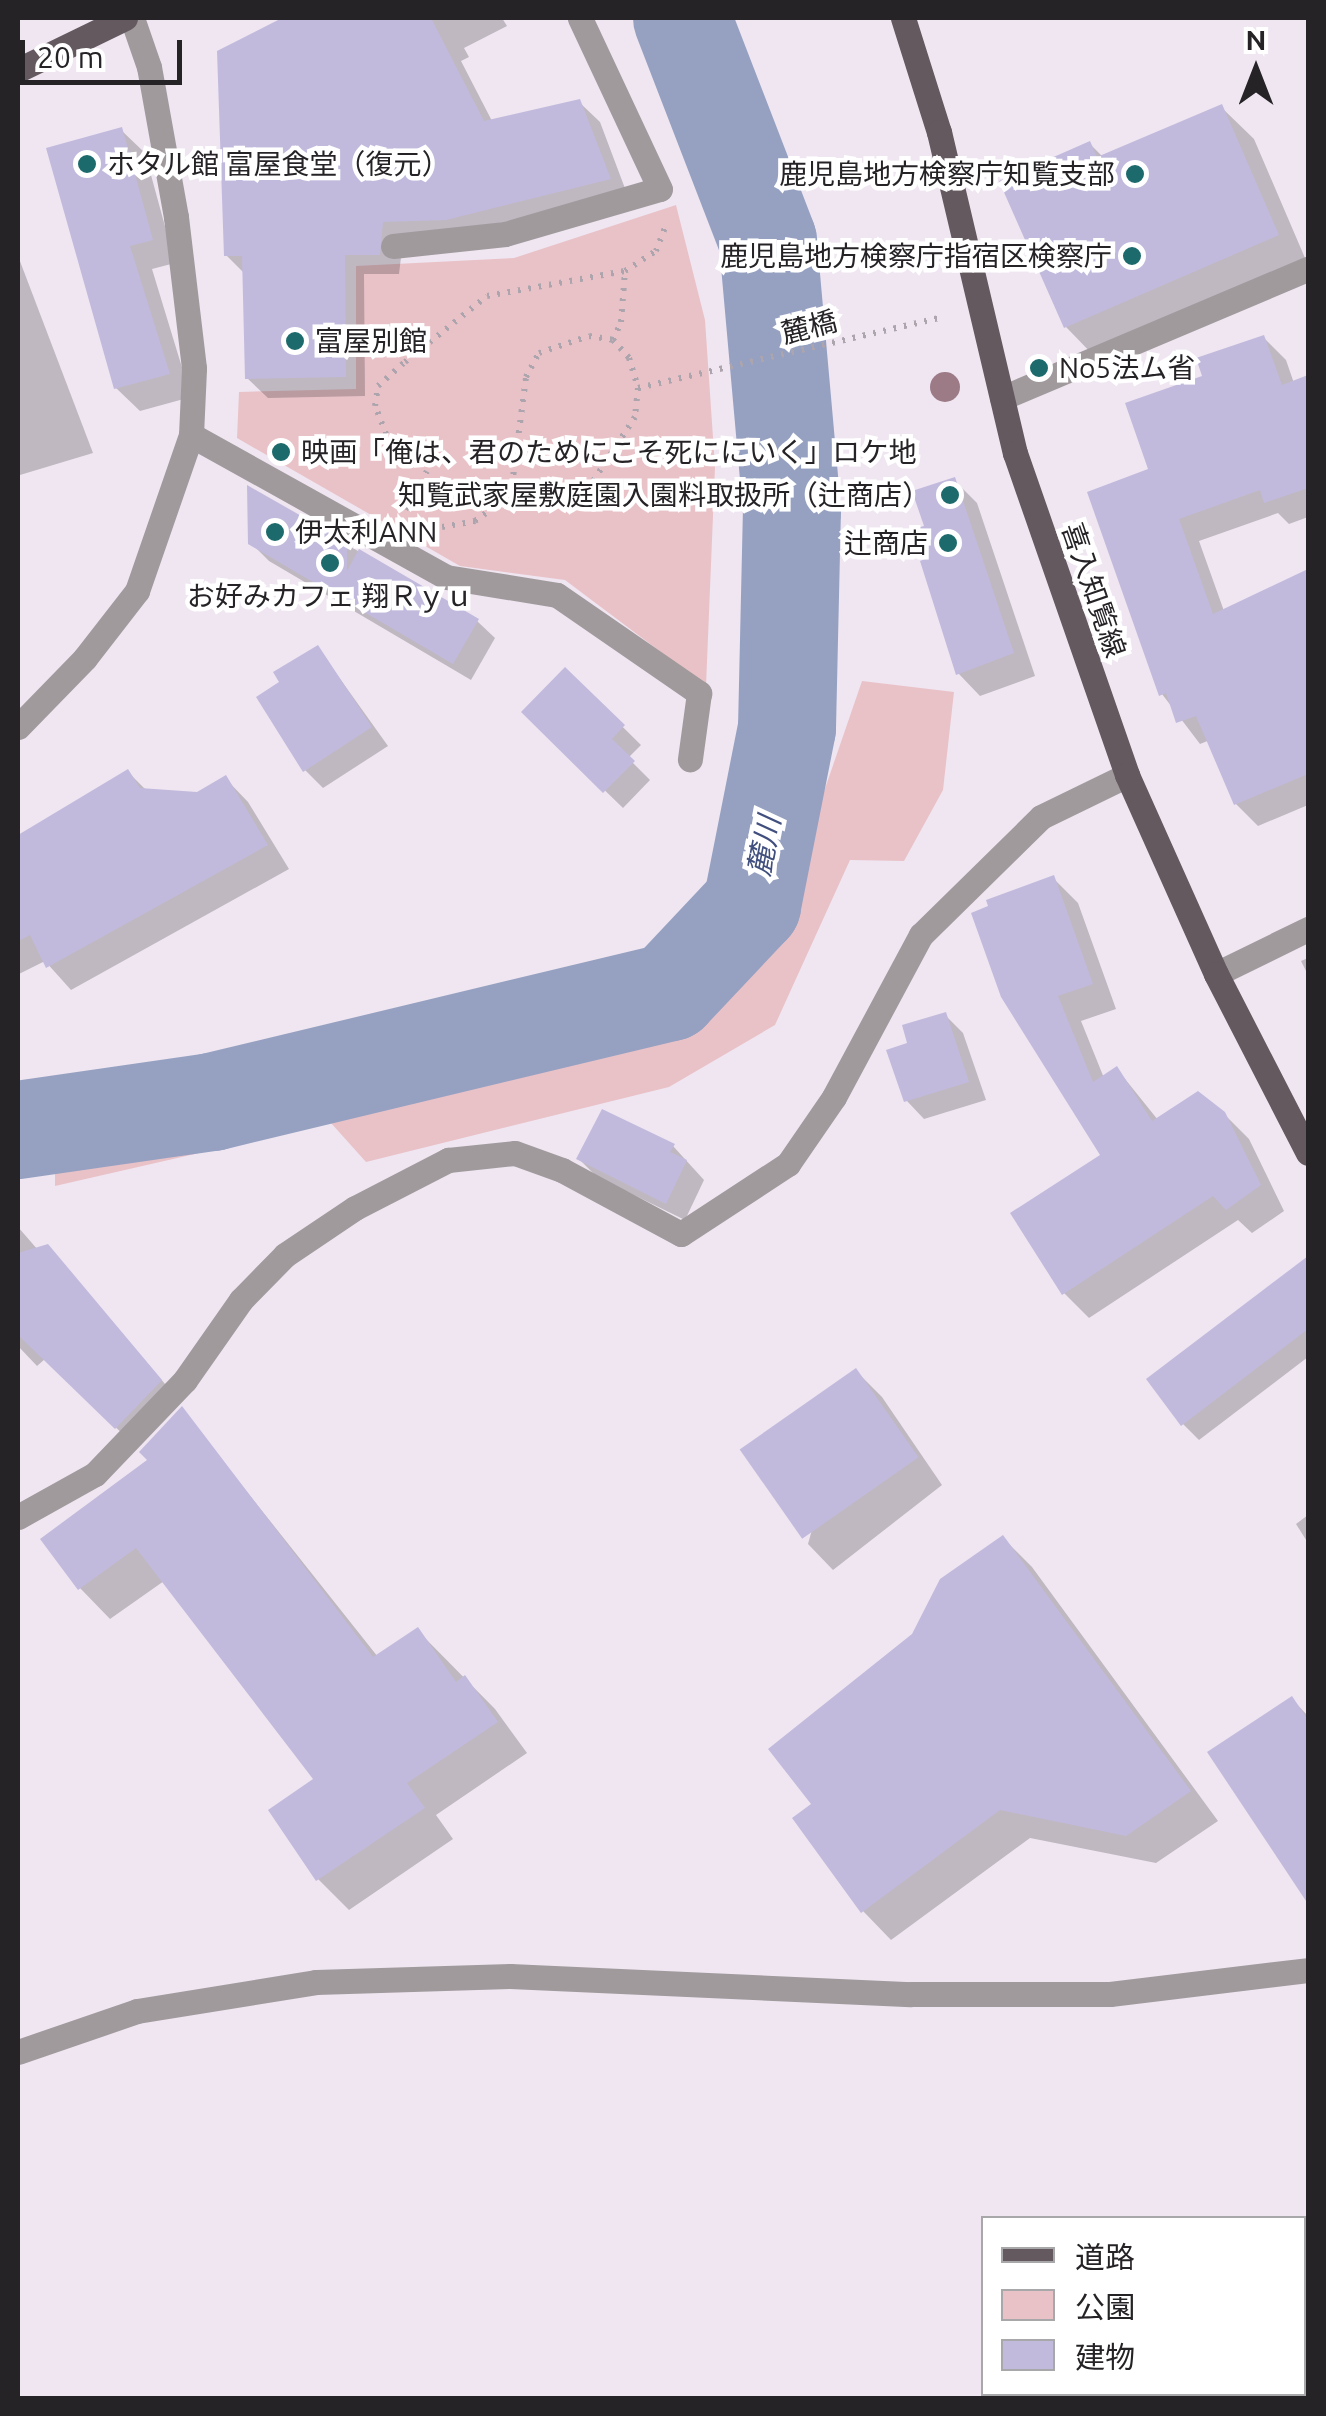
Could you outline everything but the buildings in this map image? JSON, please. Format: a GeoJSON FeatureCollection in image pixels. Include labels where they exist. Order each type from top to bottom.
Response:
{"type":"FeatureCollection","features":[{"type":"Feature","properties":{"kind":"main road"},"geometry":{"type":"LineString","coordinates":[[18,70],[128,18]]}},
{"type":"Feature","properties":{"kind":"main road","name":"喜入知覧線"},"geometry":{"type":"LineString","coordinates":[[902,18],[939,132],[1015,453],[1127,775],[1216,974],[1308,1153]]}},
{"type":"Feature","properties":{"kind":"street"},"geometry":{"type":"LineString","coordinates":[[18,727],[85,658],[137,591],[191,434],[194,368],[176,217],[148,66],[128,18]]}},
{"type":"Feature","properties":{"kind":"street"},"geometry":{"type":"LineString","coordinates":[[394,246],[505,234],[660,189],[580,18]]}},
{"type":"Feature","properties":{"kind":"street"},"geometry":{"type":"LineString","coordinates":[[1002,398],[1308,269]]}},
{"type":"Feature","properties":{"kind":"street"},"geometry":{"type":"LineString","coordinates":[[191,434],[446,577],[557,595],[699,693],[690,759]]}},
{"type":"Feature","properties":{"kind":"street"},"geometry":{"type":"LineString","coordinates":[[18,1517],[95,1474],[185,1380],[241,1300],[284,1255],[354,1208],[448,1160],[515,1153],[562,1170],[681,1234],[788,1164],[834,1097],[921,935],[1041,817],[1127,775]]}},
{"type":"Feature","properties":{"kind":"street"},"geometry":{"type":"LineString","coordinates":[[1216,974],[1308,929]]}},
{"type":"Feature","properties":{"kind":"street"},"geometry":{"type":"LineString","coordinates":[[18,2052],[137,2011],[316,1982],[510,1976],[911,1994],[1110,1994],[1308,1970]]}},
{"type":"Feature","properties":{"kind":"path"},"geometry":{"type":"LineString","coordinates":[[403,442],[380,424],[378,386],[487,296],[625,272],[656,250],[669,219],[660,189]]}},
{"type":"Feature","properties":{"kind":"path"},"geometry":{"type":"LineString","coordinates":[[613,340],[621,322],[625,272]]}},
{"type":"Feature","properties":{"kind":"path","name":"麓橋"},"geometry":{"type":"LineString","coordinates":[[638,388],[940,318]]}},
{"type":"Feature","properties":{"kind":"path"},"geometry":{"type":"LineString","coordinates":[[429,526],[475,521],[512,485],[526,378],[539,353],[561,340],[613,340],[629,358],[638,388],[635,417],[586,492]]}},
{"type":"Feature","properties":{"kind":"path"},"geometry":{"type":"LineString","coordinates":[[405,512],[427,471]]}},
{"type":"Feature","properties":{"kind":"path"},"geometry":{"type":"LineString","coordinates":[[390,502],[417,519]]}},
{"type":"Feature","properties":{"kind":"green space"},"geometry":{"type":"Polygon","coordinates":[[[676,205],[705,320],[715,467],[706,686],[565,580],[460,566],[237,438],[239,392],[356,389],[356,266],[514,258],[676,205]]]}},
{"type":"Feature","properties":{"kind":"green space"},"geometry":{"type":"Polygon","coordinates":[[[862,681],[954,692],[943,790],[904,861],[850,860],[775,1025],[669,1087],[366,1162],[331,1123],[55,1186],[55,1163],[476,1074],[687,1014],[775,934],[862,681]]]}},
{"type":"Feature","properties":{"kind":"waterway","name":"麓川"},"geometry":{"type":"LineString","coordinates":[[18,1130],[212,1102],[670,992],[752,905],[787,728],[792,511],[768,241],[682,18]]}},
{"type":"Feature","properties":{"kind":"place","name":"ホタル館 富屋食堂（復元）"},"geometry":{"type":"Point","coordinates":[87,164]}},
{"type":"Feature","properties":{"kind":"place","name":"鹿児島地方検察庁知覧支部"},"geometry":{"type":"Point","coordinates":[1135,174]}},
{"type":"Feature","properties":{"kind":"place","name":"鹿児島地方検察庁指宿区検察庁"},"geometry":{"type":"Point","coordinates":[1132,256]}},
{"type":"Feature","properties":{"kind":"place","name":"富屋別館"},"geometry":{"type":"Point","coordinates":[295,341]}},
{"type":"Feature","properties":{"kind":"place","name":"No5法ム省"},"geometry":{"type":"Point","coordinates":[1039,368]}},
{"type":"Feature","properties":{"kind":"place","name":"映画「俺は、君のためにこそ死ににいく」ロケ地"},"geometry":{"type":"Point","coordinates":[281,452]}},
{"type":"Feature","properties":{"kind":"place","name":"知覧武家屋敷庭園入園料取扱所（辻商店）"},"geometry":{"type":"Point","coordinates":[950,495]}},
{"type":"Feature","properties":{"kind":"place","name":"伊太利ANN"},"geometry":{"type":"Point","coordinates":[275,532]}},
{"type":"Feature","properties":{"kind":"place","name":"辻商店"},"geometry":{"type":"Point","coordinates":[948,543]}},
{"type":"Feature","properties":{"kind":"place","name":"お好みカフェ 翔Ｒｙｕ"},"geometry":{"type":"Point","coordinates":[330,563]}}]}
